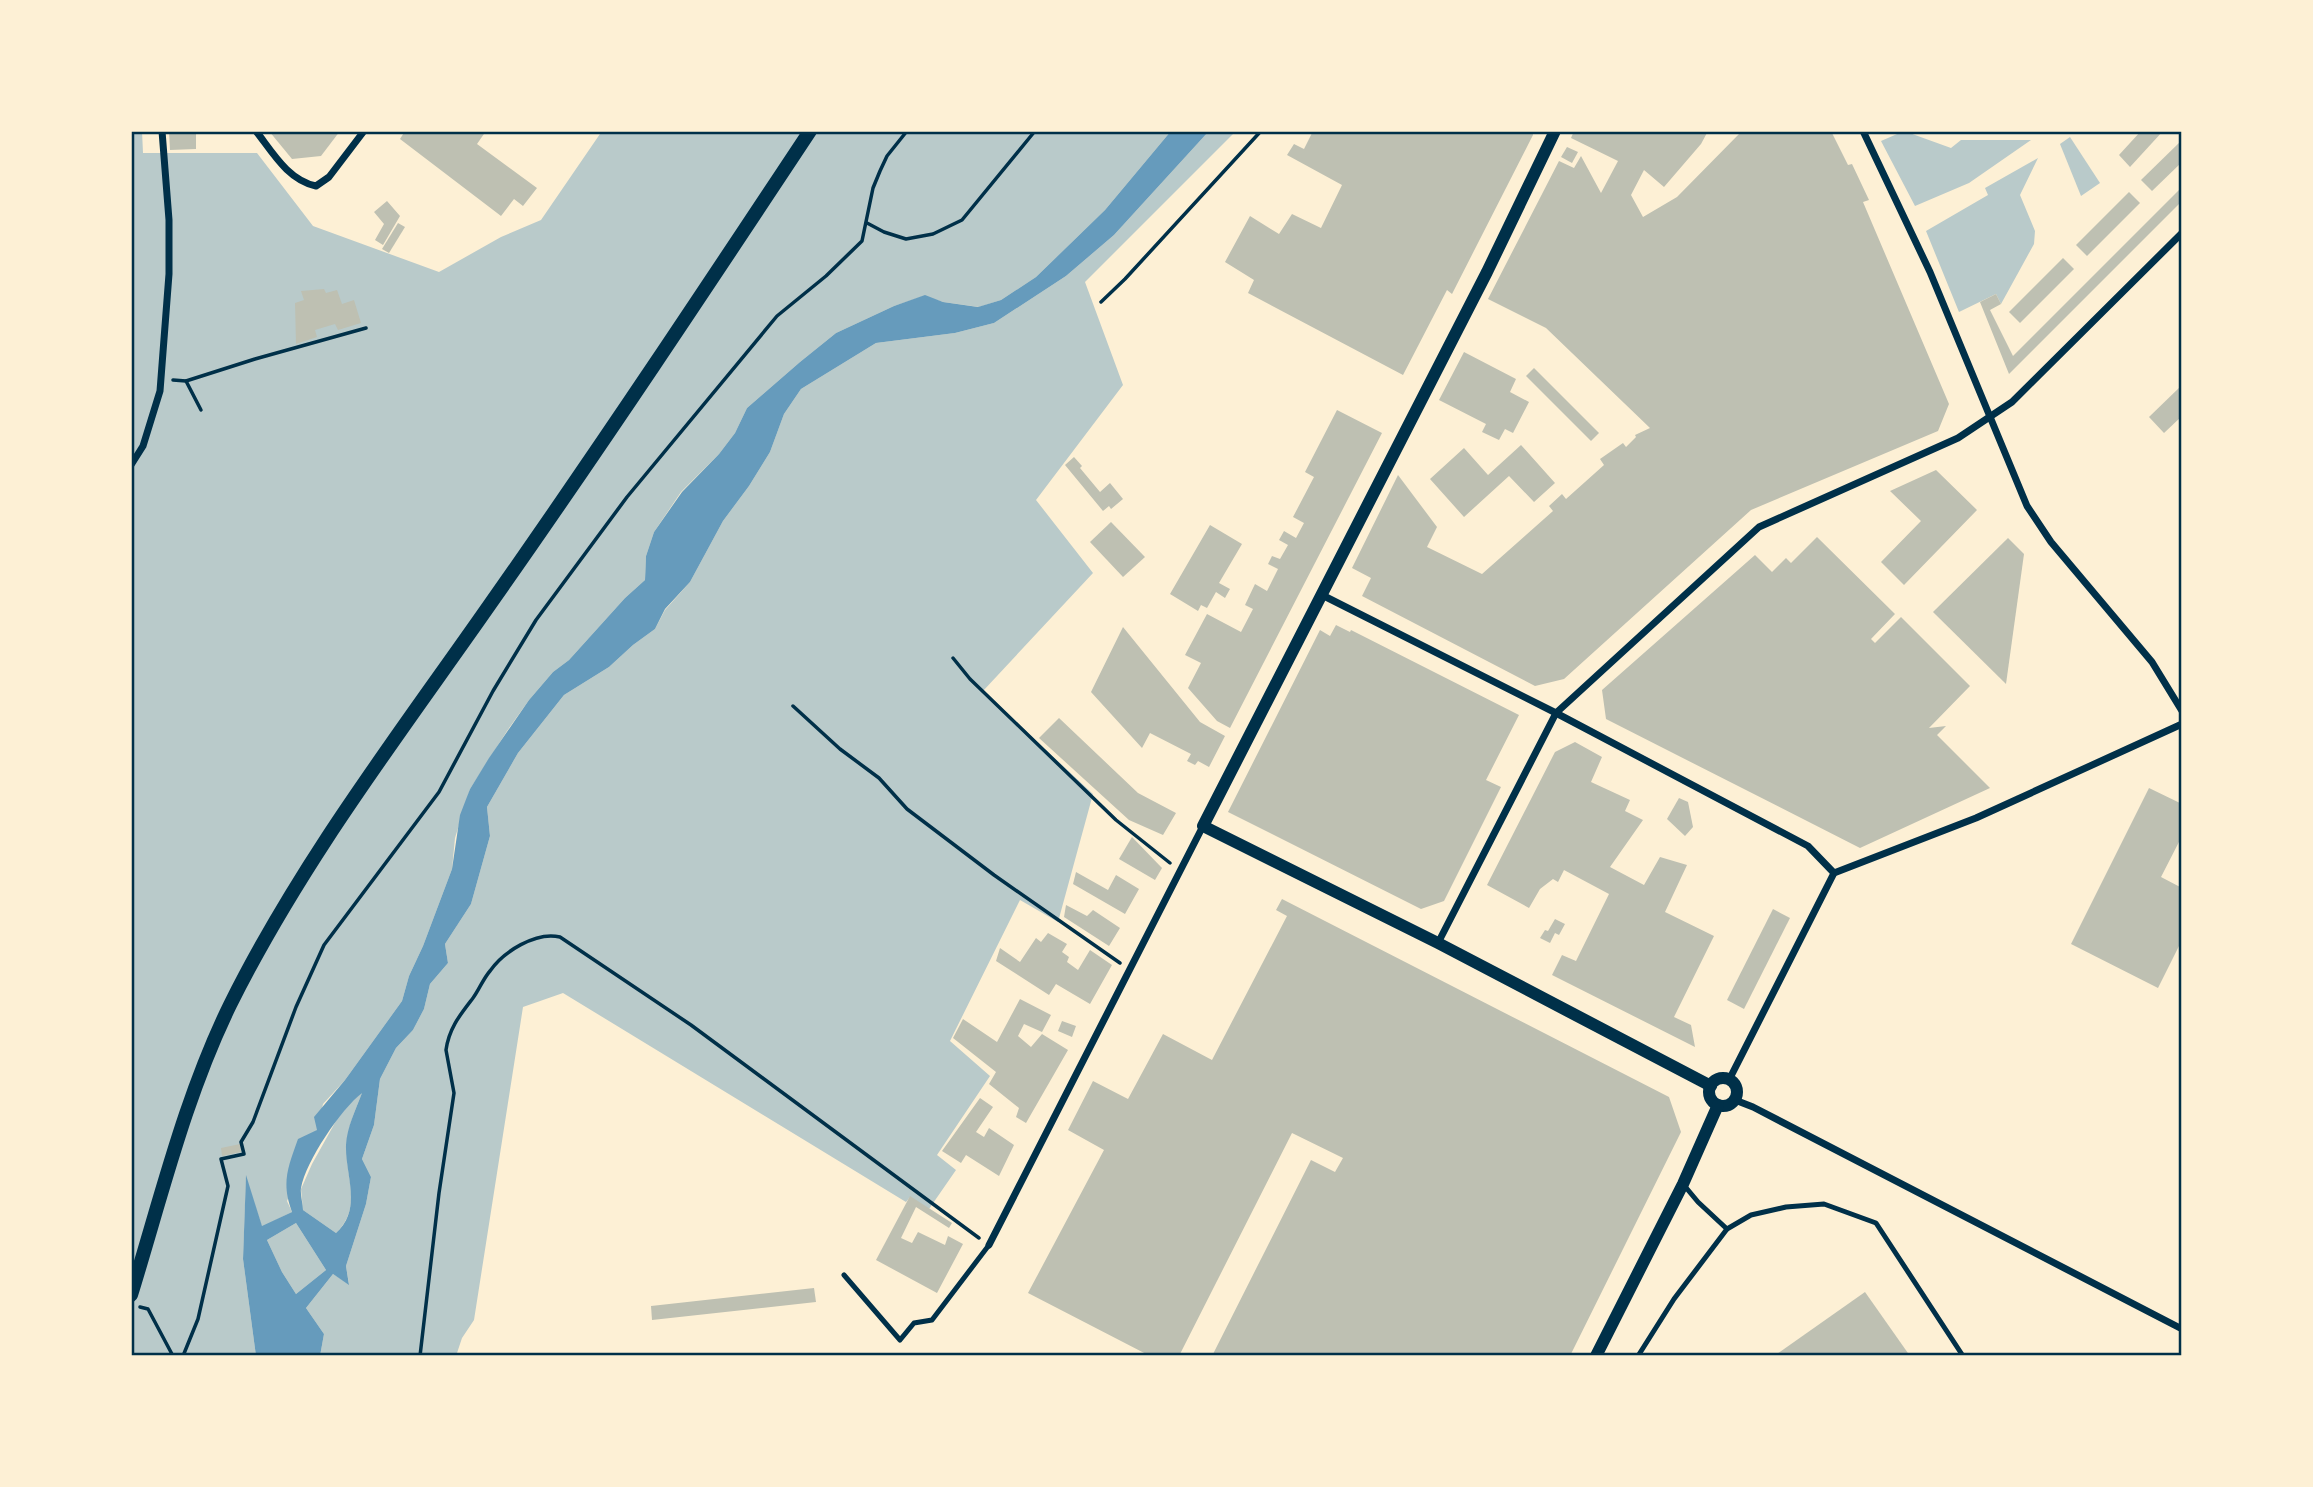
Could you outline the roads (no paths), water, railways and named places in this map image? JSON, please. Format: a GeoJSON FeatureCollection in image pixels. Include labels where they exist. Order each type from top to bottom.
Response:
{"type":"FeatureCollection","features":[{"type":"Feature","properties":{"kind":"main road"},"geometry":{"type":"LineString","coordinates":[[131,1295],[191,1100],[229,1007],[277,918],[369,775],[604,439],[810,131]]}},
{"type":"Feature","properties":{"kind":"street"},"geometry":{"type":"LineString","coordinates":[[131,465],[143,446],[160,391],[169,274],[169,220],[162,131]]}},
{"type":"Feature","properties":{"kind":"street"},"geometry":{"type":"LineString","coordinates":[[256,131],[285,169],[302,183],[316,187],[328,177],[363,131]]}},
{"type":"Feature","properties":{"kind":"street"},"geometry":{"type":"LineString","coordinates":[[989,1245],[1487,272],[1555,131]]}},
{"type":"Feature","properties":{"kind":"street"},"geometry":{"type":"LineString","coordinates":[[1863,131],[1930,272],[2027,506],[2050,542],[2152,662],[2182,711]]}},
{"type":"Feature","properties":{"kind":"street"},"geometry":{"type":"LineString","coordinates":[[1438,943],[1556,713],[1759,527],[1958,438],[2012,402],[2182,233]]}},
{"type":"Feature","properties":{"kind":"street"},"geometry":{"type":"LineString","coordinates":[[1322,595],[1556,713],[1808,846],[1834,873]]}},
{"type":"Feature","properties":{"kind":"street"},"geometry":{"type":"LineString","coordinates":[[1729,1080],[1834,873],[1976,818],[2182,724]]}},
{"type":"Feature","properties":{"kind":"street"},"geometry":{"type":"LineString","coordinates":[[1203,826],[1438,943],[1711,1086]]}},
{"type":"Feature","properties":{"kind":"street"},"geometry":{"type":"LineString","coordinates":[[1720,1079],[1729,1080],[1736,1087],[1735,1100],[1729,1105],[1718,1105],[1710,1096],[1711,1086],[1720,1079]]}},
{"type":"Feature","properties":{"kind":"street"},"geometry":{"type":"LineString","coordinates":[[1735,1100],[2182,1329]]}},
{"type":"Feature","properties":{"kind":"street"},"geometry":{"type":"LineString","coordinates":[[1596,1356],[1683,1184],[1718,1105]]}},
{"type":"Feature","properties":{"kind":"lane"},"geometry":{"type":"LineString","coordinates":[[1683,1184],[1727,1229]]}},
{"type":"Feature","properties":{"kind":"lane"},"geometry":{"type":"LineString","coordinates":[[1638,1356],[1674,1299],[1727,1229],[1751,1214],[1786,1207],[1824,1204],[1876,1223],[1963,1356]]}},
{"type":"Feature","properties":{"kind":"lane"},"geometry":{"type":"LineString","coordinates":[[844,1275],[900,1340],[914,1323],[932,1320],[989,1245]]}},
{"type":"Feature","properties":{"kind":"water"},"geometry":{"type":"Polygon","coordinates":[[[1171,131],[1209,131],[1114,235],[1066,276],[994,323],[955,333],[876,343],[801,389],[784,414],[770,452],[723,521],[690,582],[665,609],[655,629],[609,667],[564,695],[518,753],[487,807],[490,836],[471,904],[445,944],[448,963],[430,984],[424,1009],[413,1030],[396,1048],[380,1079],[374,1125],[362,1159],[371,1177],[366,1204],[346,1266],[349,1285],[333,1274],[306,1308],[324,1334],[320,1356],[256,1356],[243,1259],[246,1175],[262,1226],[292,1212],[286,1184],[298,1139],[317,1130],[314,1117],[345,1080],[402,1001],[409,976],[452,869],[460,815],[470,789],[529,700],[553,672],[569,660],[625,598],[645,580],[646,556],[654,532],[682,492],[719,454],[735,433],[747,408],[836,333],[925,295],[943,302],[978,307],[1001,300],[1036,277],[1105,210],[1171,131]],[[362,1093],[344,1111],[326,1136],[310,1164],[301,1188],[303,1210],[336,1233],[344,1224],[351,1203],[346,1145],[352,1118],[362,1093]],[[296,1223],[267,1240],[296,1294],[326,1270],[296,1223]]]}}]}
